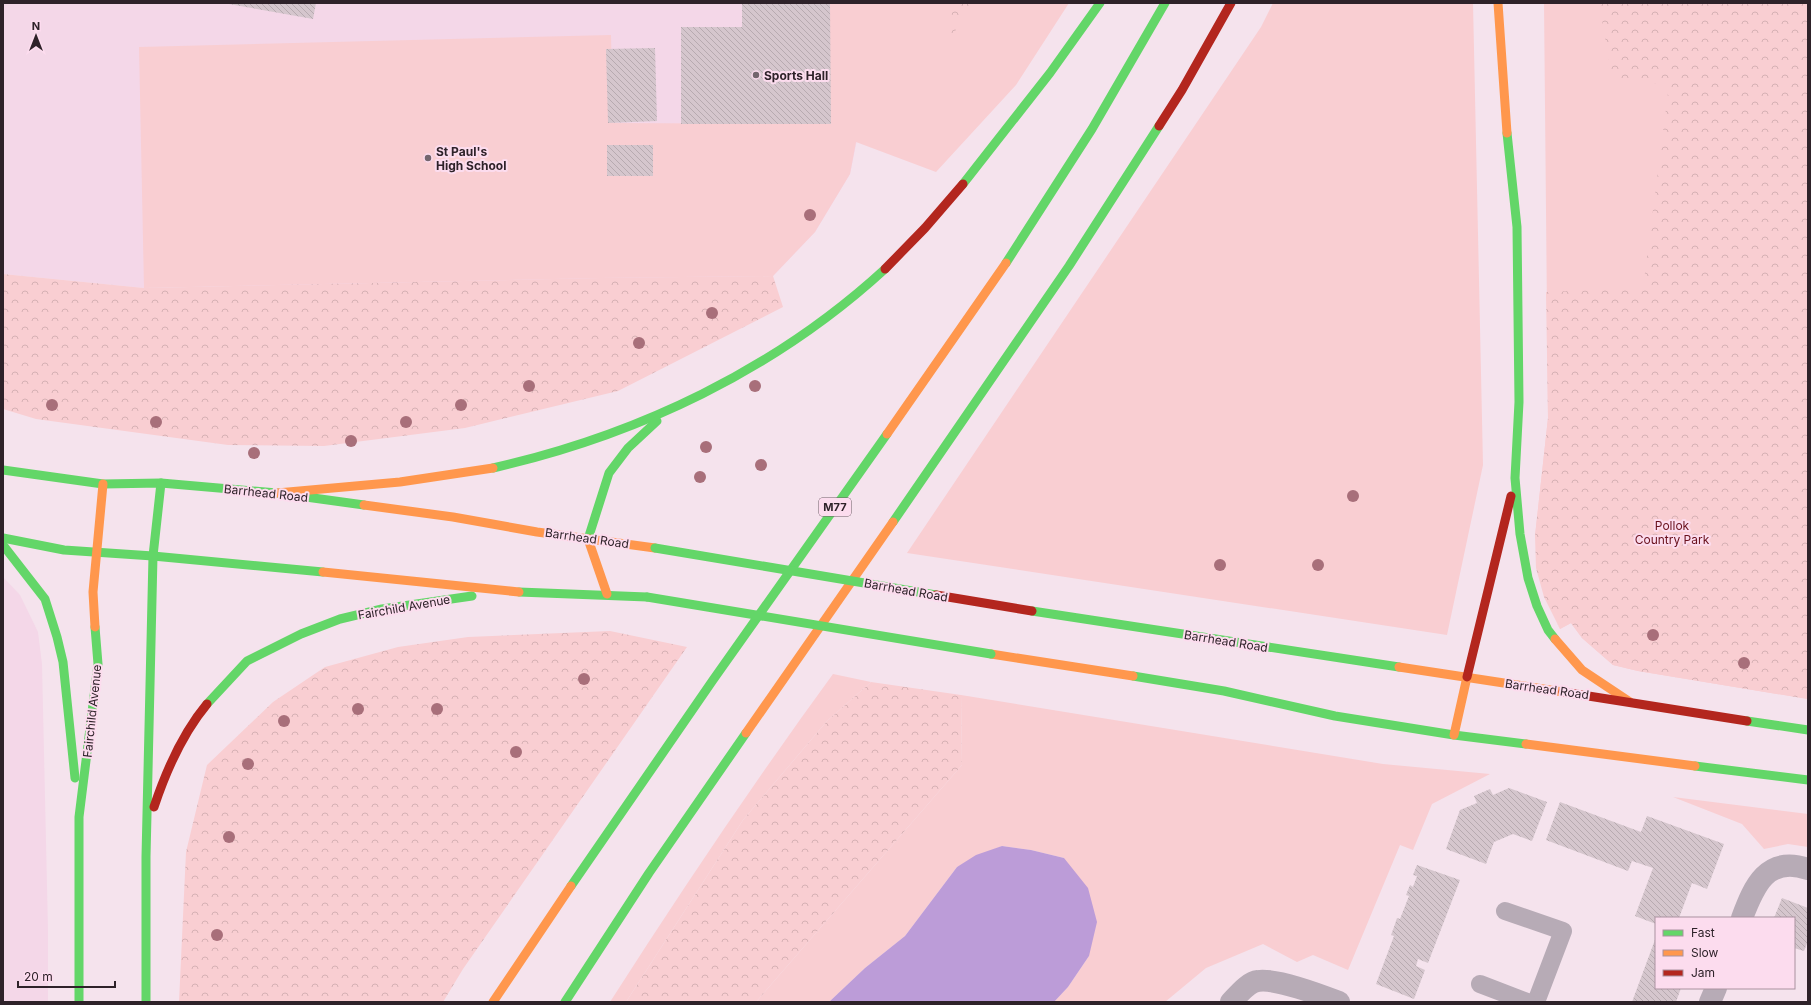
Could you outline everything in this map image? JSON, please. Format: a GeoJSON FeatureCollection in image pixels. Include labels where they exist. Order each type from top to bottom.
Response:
{"type":"FeatureCollection","features":[{"type":"Feature","properties":{"kind":"main road"},"geometry":{"type":"LineString","coordinates":[[607,594],[588,539],[609,473],[628,448],[654,423],[767,357],[821,321],[876,277],[916,238],[969,177],[1072,44],[1100,3]]}},
{"type":"Feature","properties":{"kind":"main road","name":"M77"},"geometry":{"type":"LineString","coordinates":[[493,1002],[576,875],[984,294],[1109,102],[1165,3]]}},
{"type":"Feature","properties":{"kind":"main road"},"geometry":{"type":"LineString","coordinates":[[565,1002],[649,873],[780,686],[1069,266],[1182,90],[1231,3]]}},
{"type":"Feature","properties":{"kind":"main road"},"geometry":{"type":"LineString","coordinates":[[1498,3],[1505,115],[1517,227],[1519,402],[1515,478],[1520,534],[1528,578],[1536,606],[1548,630],[1566,652],[1582,670],[1630,702]]}},
{"type":"Feature","properties":{"kind":"main road"},"geometry":{"type":"LineString","coordinates":[[277,493],[423,480],[523,461],[622,429],[702,396]]}},
{"type":"Feature","properties":{"kind":"main road","name":"Barrhead Road"},"geometry":{"type":"LineString","coordinates":[[3,470],[103,484],[161,483],[277,493],[453,517],[588,539],[655,548],[1032,611],[1808,730]]}},
{"type":"Feature","properties":{"kind":"main road"},"geometry":{"type":"LineString","coordinates":[[1454,736],[1515,478]]}},
{"type":"Feature","properties":{"kind":"main road","name":"Fairchild Avenue"},"geometry":{"type":"LineString","coordinates":[[146,1002],[153,556],[161,483]]}},
{"type":"Feature","properties":{"kind":"main road","name":"Fairchild Avenue"},"geometry":{"type":"LineString","coordinates":[[79,817],[98,664],[94,600],[103,484]]}},
{"type":"Feature","properties":{"kind":"main road"},"geometry":{"type":"LineString","coordinates":[[3,538],[64,550],[153,556],[504,591],[607,594],[647,597],[1224,691],[1335,716],[1454,736],[1808,780]]}},
{"type":"Feature","properties":{"kind":"main road","name":"Fairchild Avenue"},"geometry":{"type":"LineString","coordinates":[[3,544],[45,599],[63,662],[79,817],[79,1002]]}},
{"type":"Feature","properties":{"kind":"main road","name":"Fairchild Avenue"},"geometry":{"type":"LineString","coordinates":[[148,827],[162,782],[192,722],[215,694],[247,661],[301,634],[340,619],[382,608],[504,591]]}},
{"type":"Feature","properties":{"kind":"street"},"geometry":{"type":"LineString","coordinates":[[1742,917],[1752,891],[1763,876],[1777,869],[1788,866],[1797,865],[1808,868]]}},
{"type":"Feature","properties":{"kind":"street"},"geometry":{"type":"LineString","coordinates":[[1231,1002],[1246,987],[1256,981],[1270,981],[1313,992],[1339,1002]]}},
{"type":"Feature","properties":{"kind":"street"},"geometry":{"type":"LineString","coordinates":[[1710,1002],[1716,989]]}},
{"type":"Feature","properties":{"kind":"lane"},"geometry":{"type":"LineString","coordinates":[[1505,911],[1562,931],[1536,1002]]}},
{"type":"Feature","properties":{"kind":"lane"},"geometry":{"type":"LineString","coordinates":[[1480,984],[1527,1002]]}},
{"type":"Feature","properties":{"kind":"shaded area","name":"St Paul's High School"},"geometry":{"type":"Polygon","coordinates":[[[3,3],[885,3],[850,174],[815,232],[773,276],[144,288],[3,274],[3,3]]]}},
{"type":"Feature","properties":{"kind":"shaded area"},"geometry":{"type":"Polygon","coordinates":[[[3,577],[20,595],[38,632],[42,664],[48,930],[48,1002],[3,1002],[3,577]]]}},
{"type":"Feature","properties":{"kind":"shaded area"},"geometry":{"type":"Polygon","coordinates":[[[1002,846],[1031,850],[1064,858],[1088,888],[1097,922],[1089,956],[1068,987],[1054,1002],[829,1002],[865,968],[905,936],[957,867],[976,855],[1002,846]]]}},
{"type":"Feature","properties":{"kind":"green space","name":"St Paul's High School"},"geometry":{"type":"Polygon","coordinates":[[[830,3],[1069,3],[1016,85],[936,172],[856,142],[850,174],[815,232],[773,276],[600,278],[144,288],[139,47],[611,35],[613,123],[830,124],[830,3]]]}},
{"type":"Feature","properties":{"kind":"green space"},"geometry":{"type":"Polygon","coordinates":[[[952,3],[972,3],[951,38],[952,3]]]}},
{"type":"Feature","properties":{"kind":"green space"},"geometry":{"type":"Polygon","coordinates":[[[1273,3],[1473,3],[1483,465],[1447,635],[907,553],[1261,27],[1273,3]]]}},
{"type":"Feature","properties":{"kind":"green space","name":"Pollok Country Park"},"geometry":{"type":"Polygon","coordinates":[[[1544,3],[1808,3],[1808,699],[1638,671],[1613,665],[1582,638],[1571,623],[1560,629],[1535,536],[1548,418],[1544,3]]]}},
{"type":"Feature","properties":{"kind":"green space","name":"Pollok Country Park"},"geometry":{"type":"Polygon","coordinates":[[[1599,3],[1808,3],[1808,699],[1638,671],[1613,665],[1582,638],[1571,623],[1560,629],[1544,597],[1536,568],[1535,536],[1548,418],[1546,292],[1643,288],[1669,85],[1612,78],[1599,3]]]}},
{"type":"Feature","properties":{"kind":"green space"},"geometry":{"type":"Polygon","coordinates":[[[3,274],[144,288],[600,278],[773,276],[783,307],[618,391],[465,428],[324,446],[228,445],[36,419],[3,409],[3,274]]]}},
{"type":"Feature","properties":{"kind":"green space"},"geometry":{"type":"Polygon","coordinates":[[[610,631],[687,647],[463,969],[443,1002],[179,1002],[186,852],[207,765],[273,702],[325,667],[398,647],[468,637],[610,631]]]}},
{"type":"Feature","properties":{"kind":"green space"},"geometry":{"type":"Polygon","coordinates":[[[833,674],[871,682],[827,721],[743,820],[626,1002],[610,1002],[719,836],[833,674]]]}},
{"type":"Feature","properties":{"kind":"green space"},"geometry":{"type":"Polygon","coordinates":[[[871,682],[961,695],[962,765],[756,1002],[626,1002],[743,820],[827,721],[871,682]]]}},
{"type":"Feature","properties":{"kind":"green space"},"geometry":{"type":"Polygon","coordinates":[[[961,695],[1383,764],[1490,774],[1432,804],[1413,850],[1400,845],[1348,970],[1313,955],[1297,962],[1263,944],[1206,968],[1165,1002],[1054,1002],[1068,987],[1089,956],[1064,858],[1031,850],[1002,846],[957,867],[905,936],[865,968],[829,1002],[756,1002],[962,765],[961,695]]]}},
{"type":"Feature","properties":{"kind":"green space"},"geometry":{"type":"Polygon","coordinates":[[[1673,797],[1808,814],[1808,847],[1788,844],[1764,849],[1742,824],[1673,797]]]}},
{"type":"Feature","properties":{"kind":"building"},"geometry":{"type":"Polygon","coordinates":[[[223,3],[316,3],[313,19],[223,3]]]}},
{"type":"Feature","properties":{"kind":"building","name":"Sports Hall"},"geometry":{"type":"Polygon","coordinates":[[[742,3],[830,3],[831,124],[681,124],[681,27],[742,27],[742,3]]]}},
{"type":"Feature","properties":{"kind":"building"},"geometry":{"type":"Polygon","coordinates":[[[655,48],[657,121],[608,123],[606,49],[655,48]]]}},
{"type":"Feature","properties":{"kind":"building"},"geometry":{"type":"Polygon","coordinates":[[[607,145],[653,145],[653,176],[607,176],[607,145]]]}},
{"type":"Feature","properties":{"kind":"building"},"geometry":{"type":"Polygon","coordinates":[[[1509,788],[1547,802],[1532,841],[1513,834],[1494,842],[1486,864],[1446,849],[1460,810],[1477,803],[1474,796],[1490,789],[1493,795],[1509,788]]]}},
{"type":"Feature","properties":{"kind":"building"},"geometry":{"type":"Polygon","coordinates":[[[1560,802],[1641,832],[1647,816],[1724,844],[1707,889],[1692,883],[1679,917],[1655,917],[1655,924],[1635,916],[1653,868],[1632,861],[1628,871],[1546,840],[1560,802]]]}},
{"type":"Feature","properties":{"kind":"building"},"geometry":{"type":"Polygon","coordinates":[[[1417,865],[1460,880],[1428,963],[1418,959],[1416,966],[1425,970],[1414,999],[1376,984],[1394,936],[1391,935],[1397,918],[1400,919],[1409,896],[1406,895],[1410,885],[1413,887],[1417,876],[1413,875],[1417,865]]]}},
{"type":"Feature","properties":{"kind":"building"},"geometry":{"type":"Polygon","coordinates":[[[1782,898],[1808,908],[1808,941],[1804,951],[1795,948],[1795,917],[1774,917],[1782,898]]]}},
{"type":"Feature","properties":{"kind":"building"},"geometry":{"type":"Polygon","coordinates":[[[1655,940],[1655,989],[1681,989],[1676,1002],[1632,1002],[1655,940]]]}},
{"type":"Feature","properties":{"kind":"traffic: fast"},"geometry":{"type":"LineString","coordinates":[[963,184],[1050,73],[1100,3]]}},
{"type":"Feature","properties":{"kind":"traffic: fast"},"geometry":{"type":"LineString","coordinates":[[1006,263],[1092,129],[1165,3]]}},
{"type":"Feature","properties":{"kind":"traffic: fast"},"geometry":{"type":"LineString","coordinates":[[893,522],[1069,266],[1159,126]]}},
{"type":"Feature","properties":{"kind":"traffic: fast"},"geometry":{"type":"LineString","coordinates":[[1507,133],[1517,227],[1519,402],[1515,478],[1520,534],[1528,578],[1537,606],[1548,630],[1555,639]]}},
{"type":"Feature","properties":{"kind":"traffic: fast"},"geometry":{"type":"LineString","coordinates":[[493,468],[547,454],[600,437],[652,417],[702,394],[751,368],[798,338],[843,305],[885,269]]}},
{"type":"Feature","properties":{"kind":"traffic: fast"},"geometry":{"type":"LineString","coordinates":[[588,539],[609,473],[628,448],[657,421]]}},
{"type":"Feature","properties":{"kind":"traffic: fast"},"geometry":{"type":"LineString","coordinates":[[571,886],[713,680],[887,434]]}},
{"type":"Feature","properties":{"kind":"traffic: fast"},"geometry":{"type":"LineString","coordinates":[[3,470],[103,484],[161,483],[277,493],[364,505]]}},
{"type":"Feature","properties":{"kind":"traffic: fast"},"geometry":{"type":"LineString","coordinates":[[146,1002],[146,857],[153,556],[161,483]]}},
{"type":"Feature","properties":{"kind":"traffic: fast"},"geometry":{"type":"LineString","coordinates":[[3,538],[64,550],[153,556],[323,572]]}},
{"type":"Feature","properties":{"kind":"traffic: fast"},"geometry":{"type":"LineString","coordinates":[[3,545],[45,599],[57,637],[63,662],[75,778]]}},
{"type":"Feature","properties":{"kind":"traffic: fast"},"geometry":{"type":"LineString","coordinates":[[655,548],[936,595]]}},
{"type":"Feature","properties":{"kind":"traffic: fast"},"geometry":{"type":"LineString","coordinates":[[519,592],[647,597]]}},
{"type":"Feature","properties":{"kind":"traffic: fast"},"geometry":{"type":"LineString","coordinates":[[207,704],[247,661],[301,634],[340,619],[382,609],[472,596]]}},
{"type":"Feature","properties":{"kind":"traffic: fast"},"geometry":{"type":"LineString","coordinates":[[647,597],[991,654]]}},
{"type":"Feature","properties":{"kind":"traffic: fast"},"geometry":{"type":"LineString","coordinates":[[1032,611],[1399,667]]}},
{"type":"Feature","properties":{"kind":"traffic: fast"},"geometry":{"type":"LineString","coordinates":[[79,1002],[79,817],[98,664],[95,627]]}},
{"type":"Feature","properties":{"kind":"traffic: fast"},"geometry":{"type":"LineString","coordinates":[[1133,676],[1224,691],[1335,716],[1454,735],[1526,744]]}},
{"type":"Feature","properties":{"kind":"traffic: fast"},"geometry":{"type":"LineString","coordinates":[[1747,721],[1808,730]]}},
{"type":"Feature","properties":{"kind":"traffic: fast"},"geometry":{"type":"LineString","coordinates":[[565,1002],[649,873],[746,733]]}},
{"type":"Feature","properties":{"kind":"traffic: fast"},"geometry":{"type":"LineString","coordinates":[[1695,766],[1808,780]]}},
{"type":"Feature","properties":{"kind":"traffic: slow"},"geometry":{"type":"LineString","coordinates":[[1498,3],[1507,133]]}},
{"type":"Feature","properties":{"kind":"traffic: slow"},"geometry":{"type":"LineString","coordinates":[[887,434],[1006,263]]}},
{"type":"Feature","properties":{"kind":"traffic: slow"},"geometry":{"type":"LineString","coordinates":[[277,493],[400,482],[493,468]]}},
{"type":"Feature","properties":{"kind":"traffic: slow"},"geometry":{"type":"LineString","coordinates":[[95,627],[93,592],[103,484]]}},
{"type":"Feature","properties":{"kind":"traffic: slow"},"geometry":{"type":"LineString","coordinates":[[364,505],[453,517],[537,532],[655,548]]}},
{"type":"Feature","properties":{"kind":"traffic: slow"},"geometry":{"type":"LineString","coordinates":[[746,733],[893,522]]}},
{"type":"Feature","properties":{"kind":"traffic: slow"},"geometry":{"type":"LineString","coordinates":[[588,539],[607,594]]}},
{"type":"Feature","properties":{"kind":"traffic: slow"},"geometry":{"type":"LineString","coordinates":[[323,572],[519,592]]}},
{"type":"Feature","properties":{"kind":"traffic: slow"},"geometry":{"type":"LineString","coordinates":[[1555,639],[1582,670],[1630,702]]}},
{"type":"Feature","properties":{"kind":"traffic: slow"},"geometry":{"type":"LineString","coordinates":[[991,654],[1133,676]]}},
{"type":"Feature","properties":{"kind":"traffic: slow"},"geometry":{"type":"LineString","coordinates":[[1399,667],[1563,692]]}},
{"type":"Feature","properties":{"kind":"traffic: slow"},"geometry":{"type":"LineString","coordinates":[[1454,735],[1467,677]]}},
{"type":"Feature","properties":{"kind":"traffic: slow"},"geometry":{"type":"LineString","coordinates":[[1526,744],[1695,766]]}},
{"type":"Feature","properties":{"kind":"traffic: slow"},"geometry":{"type":"LineString","coordinates":[[493,1002],[571,886]]}},
{"type":"Feature","properties":{"kind":"traffic: jam"},"geometry":{"type":"LineString","coordinates":[[1159,126],[1182,90],[1231,3]]}},
{"type":"Feature","properties":{"kind":"traffic: jam"},"geometry":{"type":"LineString","coordinates":[[885,269],[925,228],[963,184]]}},
{"type":"Feature","properties":{"kind":"traffic: jam"},"geometry":{"type":"LineString","coordinates":[[1467,677],[1511,496]]}},
{"type":"Feature","properties":{"kind":"traffic: jam"},"geometry":{"type":"LineString","coordinates":[[936,595],[1032,611]]}},
{"type":"Feature","properties":{"kind":"traffic: jam"},"geometry":{"type":"LineString","coordinates":[[1563,692],[1747,721]]}},
{"type":"Feature","properties":{"kind":"traffic: jam"},"geometry":{"type":"LineString","coordinates":[[154,807],[182,740],[207,704]]}},
{"type":"Feature","properties":{"kind":"place","name":"Sports Hall"},"geometry":{"type":"Point","coordinates":[756,75]}},
{"type":"Feature","properties":{"kind":"place","name":"St Paul's High School"},"geometry":{"type":"Point","coordinates":[428,158]}}]}
